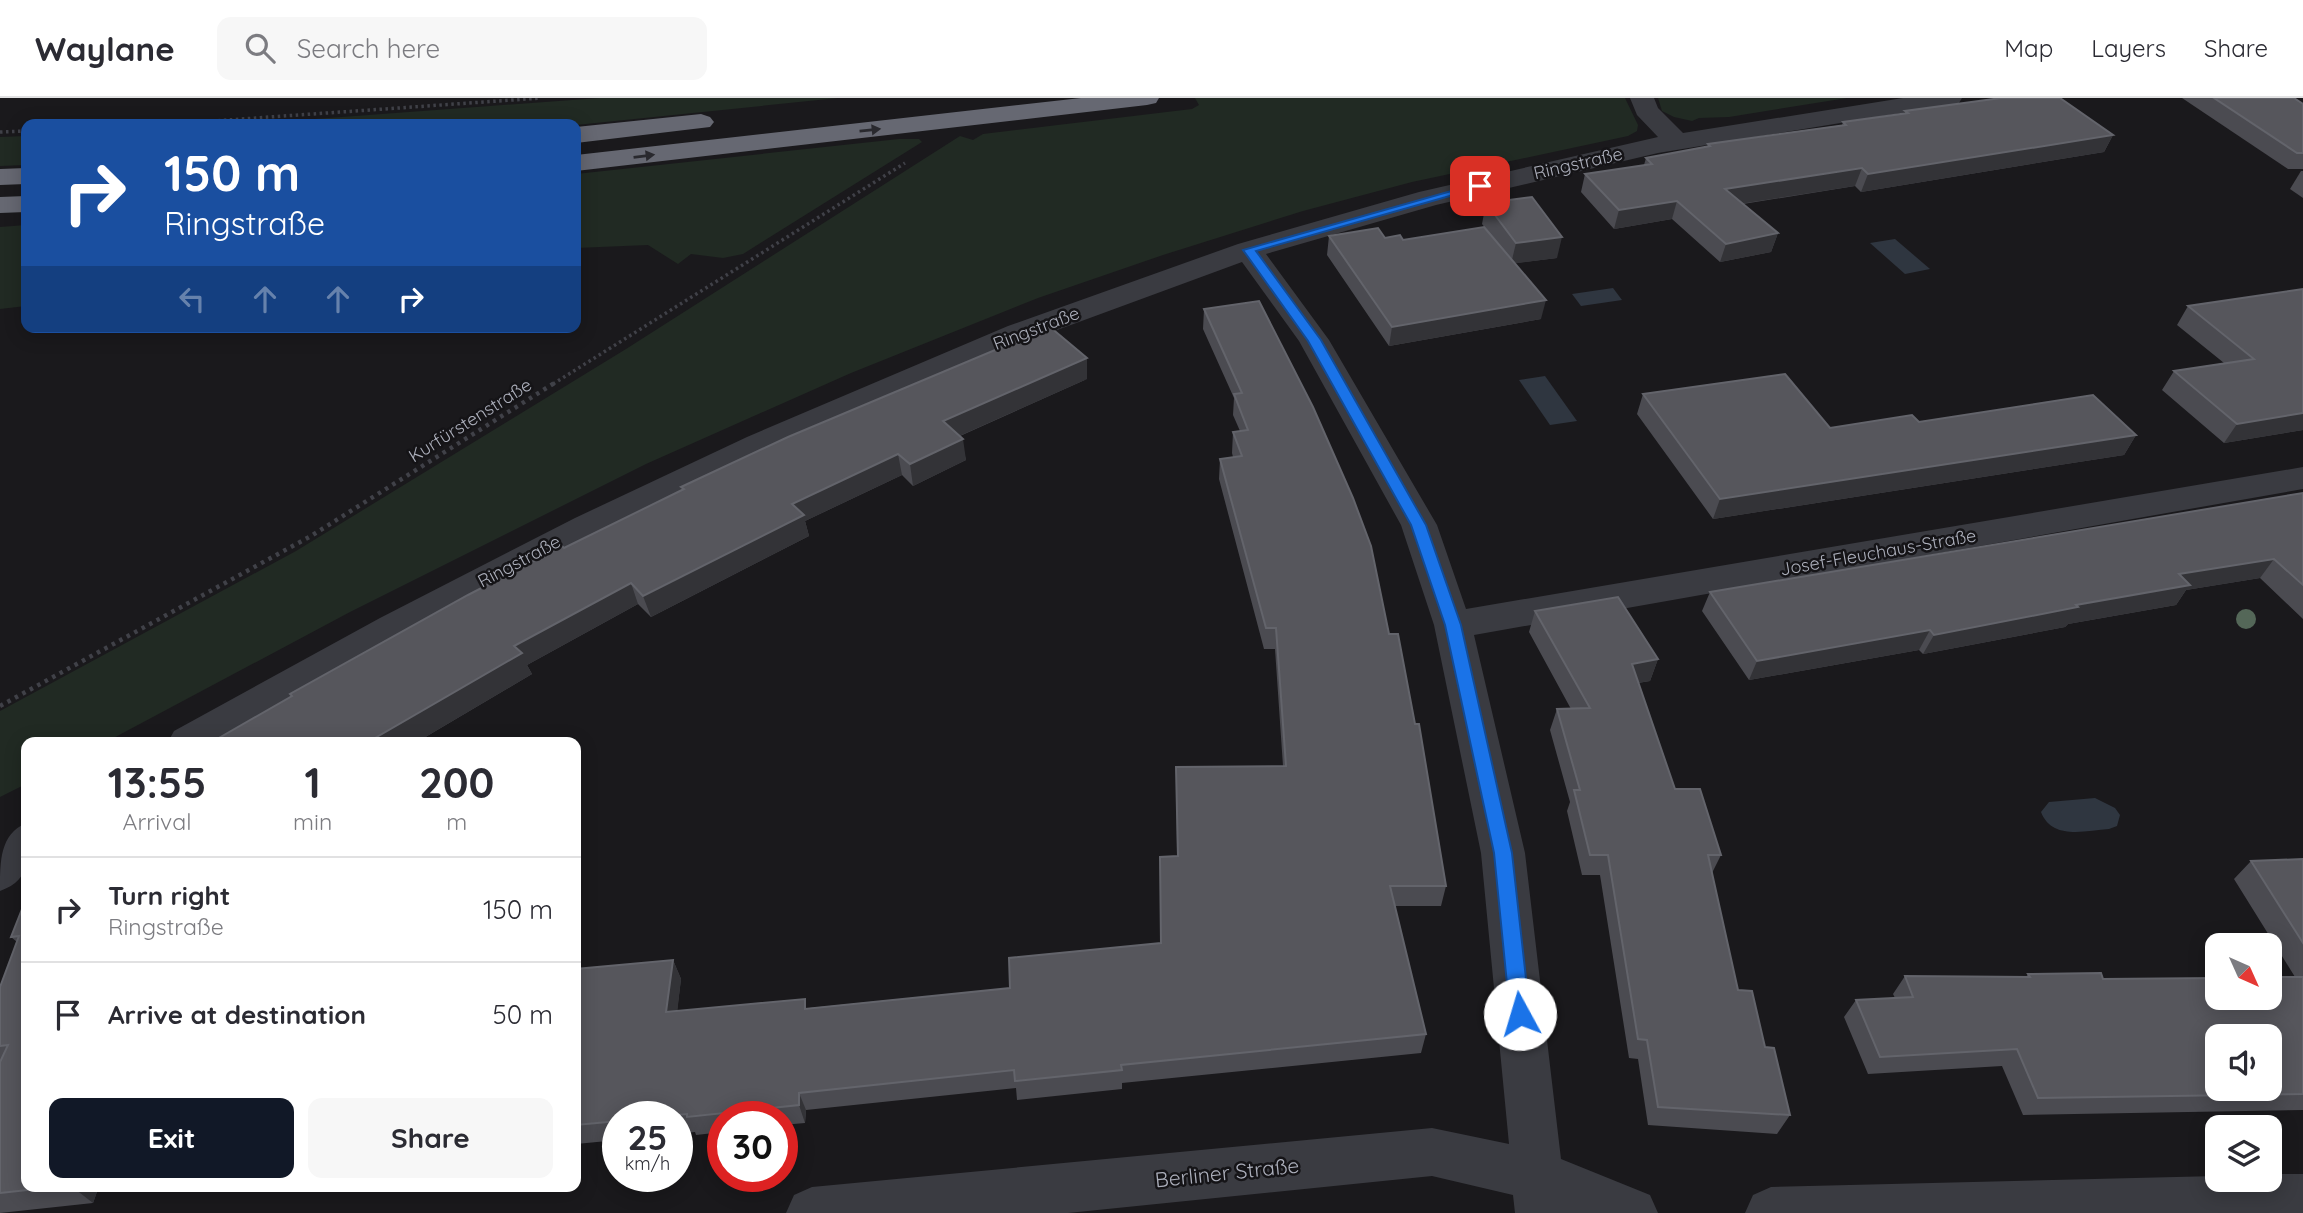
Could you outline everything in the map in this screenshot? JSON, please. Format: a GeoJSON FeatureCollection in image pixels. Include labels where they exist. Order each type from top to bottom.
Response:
{"type":"FeatureCollection","features":[{"type":"Feature","properties":{"kind":"highway"},"geometry":{"type":"LineString","coordinates":[[581,162],[1147,98]]}},
{"type":"Feature","properties":{"kind":"highway"},"geometry":{"type":"LineString","coordinates":[[581,134],[724,120]]}},
{"type":"Feature","properties":{"kind":"highway"},"geometry":{"type":"LineString","coordinates":[[0,177],[21,176]]}},
{"type":"Feature","properties":{"kind":"highway"},"geometry":{"type":"LineString","coordinates":[[0,205],[21,204]]}},
{"type":"Feature","properties":{"kind":"street"},"geometry":{"type":"LineString","coordinates":[[1642,98],[1646,110],[1677,142]]}},
{"type":"Feature","properties":{"kind":"street","name":"Ringstraße"},"geometry":{"type":"LineString","coordinates":[[197,737],[393,628],[587,526],[759,444],[1019,333],[1248,250],[1429,198],[1677,142],[1950,98]]}},
{"type":"Feature","properties":{"kind":"street"},"geometry":{"type":"LineString","coordinates":[[1248,250],[1314,340],[1419,525],[1453,625],[1503,853],[1539,1194]]}},
{"type":"Feature","properties":{"kind":"street","name":"Josef-Fleuchaus-Straße"},"geometry":{"type":"LineString","coordinates":[[1453,625],[2303,478]]}},
{"type":"Feature","properties":{"kind":"street"},"geometry":{"type":"LineString","coordinates":[[0,873],[21,847]]}},
{"type":"Feature","properties":{"kind":"street","name":"Berliner Straße"},"geometry":{"type":"LineString","coordinates":[[812,1213],[1432,1152],[1539,1194],[1632,1213]]}},
{"type":"Feature","properties":{"kind":"street"},"geometry":{"type":"LineString","coordinates":[[1771,1213],[2303,1199]]}},
{"type":"Feature","properties":{"kind":"path"},"geometry":{"type":"LineString","coordinates":[[241,119],[541,98]]}},
{"type":"Feature","properties":{"kind":"path"},"geometry":{"type":"LineString","coordinates":[[0,132],[21,131]]}},
{"type":"Feature","properties":{"kind":"path","name":"Kurfürstenstraße"},"geometry":{"type":"LineString","coordinates":[[0,706],[312,536],[912,159]]}},
{"type":"Feature","properties":{"kind":"shaded area"},"geometry":{"type":"Polygon","coordinates":[[[599,98],[838,98],[581,124],[581,119],[314,119],[599,98]]]}},
{"type":"Feature","properties":{"kind":"shaded area"},"geometry":{"type":"Polygon","coordinates":[[[1195,98],[1625,98],[1638,125],[1637,131],[1628,136],[1412,182],[1303,211],[1163,255],[1038,298],[851,373],[646,464],[350,612],[115,737],[21,737],[21,786],[0,797],[0,711],[296,551],[626,349],[960,136],[973,140],[983,134],[1192,109],[1199,105],[1195,98]]]}},
{"type":"Feature","properties":{"kind":"shaded area"},"geometry":{"type":"Polygon","coordinates":[[[1658,98],[1847,98],[1692,121],[1662,111],[1658,98]]]}},
{"type":"Feature","properties":{"kind":"shaded area"},"geometry":{"type":"Polygon","coordinates":[[[21,136],[21,165],[0,166],[0,137],[21,136]]]}},
{"type":"Feature","properties":{"kind":"shaded area"},"geometry":{"type":"Polygon","coordinates":[[[899,139],[919,139],[922,142],[743,254],[723,258],[691,254],[678,264],[648,245],[581,248],[581,173],[899,139]]]}},
{"type":"Feature","properties":{"kind":"shaded area"},"geometry":{"type":"Polygon","coordinates":[[[21,225],[21,307],[0,309],[0,227],[21,225]]]}},
{"type":"Feature","properties":{"kind":"shaded area"},"geometry":{"type":"Polygon","coordinates":[[[1895,239],[1930,269],[1905,274],[1870,243],[1895,239]]]}},
{"type":"Feature","properties":{"kind":"shaded area"},"geometry":{"type":"Polygon","coordinates":[[[1613,288],[1622,300],[1581,306],[1572,294],[1613,288]]]}},
{"type":"Feature","properties":{"kind":"shaded area"},"geometry":{"type":"Polygon","coordinates":[[[1545,376],[1577,421],[1550,425],[1519,380],[1545,376]]]}},
{"type":"Feature","properties":{"kind":"shaded area"},"geometry":{"type":"Polygon","coordinates":[[[2095,798],[2115,808],[2120,815],[2117,826],[2070,832],[2053,827],[2041,812],[2049,802],[2095,798]]]}},
{"type":"Feature","properties":{"kind":"building"},"geometry":{"type":"Polygon","coordinates":[[[2001,98],[2060,98],[2113,135],[1868,174],[1862,168],[1725,189],[1778,233],[1726,244],[1677,201],[1619,210],[1585,174],[1652,164],[1646,158],[1710,146],[1708,144],[1846,125],[1843,122],[2001,98]]]}},
{"type":"Feature","properties":{"kind":"building"},"geometry":{"type":"Polygon","coordinates":[[[2214,98],[2294,98],[2303,104],[2303,153],[2297,153],[2214,98]]]}},
{"type":"Feature","properties":{"kind":"building"},"geometry":{"type":"Polygon","coordinates":[[[1532,197],[1562,237],[1516,243],[1486,203],[1532,197]]]}},
{"type":"Feature","properties":{"kind":"building"},"geometry":{"type":"Polygon","coordinates":[[[1484,227],[1546,300],[1392,327],[1329,236],[1378,228],[1385,238],[1400,235],[1403,240],[1484,227]]]}},
{"type":"Feature","properties":{"kind":"building"},"geometry":{"type":"Polygon","coordinates":[[[2303,289],[2303,413],[2237,424],[2174,371],[2254,359],[2188,306],[2303,289]]]}},
{"type":"Feature","properties":{"kind":"building"},"geometry":{"type":"Polygon","coordinates":[[[1259,301],[1313,407],[1353,498],[1371,546],[1389,634],[1398,634],[1415,724],[1419,724],[1446,886],[1390,886],[1426,1034],[1121,1065],[1122,1070],[1015,1081],[1014,1070],[799,1093],[798,1105],[798,1101],[707,1101],[707,1115],[693,1116],[693,1101],[602,1101],[602,1123],[581,1125],[581,969],[673,960],[666,1012],[805,999],[805,1009],[1010,988],[1009,958],[1161,943],[1160,857],[1178,856],[1176,767],[1286,766],[1276,628],[1266,628],[1220,459],[1242,456],[1233,432],[1248,430],[1234,394],[1242,393],[1204,309],[1259,301]]]}},
{"type":"Feature","properties":{"kind":"building"},"geometry":{"type":"Polygon","coordinates":[[[1050,327],[1087,358],[943,421],[963,439],[910,464],[898,454],[792,504],[804,515],[643,596],[631,583],[514,646],[522,653],[377,737],[221,737],[292,696],[290,694],[468,595],[562,546],[564,548],[684,489],[681,487],[788,437],[1050,327]]]}},
{"type":"Feature","properties":{"kind":"building"},"geometry":{"type":"Polygon","coordinates":[[[1785,374],[1830,428],[1912,415],[1919,422],[2093,395],[2136,435],[1720,499],[1643,394],[1785,374]]]}},
{"type":"Feature","properties":{"kind":"building"},"geometry":{"type":"Polygon","coordinates":[[[2303,493],[2303,585],[2274,559],[2179,574],[2190,585],[2076,605],[2078,607],[1934,635],[1930,630],[1757,661],[1710,592],[2303,493]]]}},
{"type":"Feature","properties":{"kind":"building"},"geometry":{"type":"Polygon","coordinates":[[[1618,597],[1658,659],[1632,664],[1675,789],[1700,789],[1721,855],[1708,855],[1738,990],[1752,991],[1765,1047],[1774,1048],[1790,1115],[1658,1107],[1647,1040],[1638,1039],[1608,855],[1590,855],[1574,790],[1580,790],[1557,709],[1590,708],[1535,611],[1618,597]]]}},
{"type":"Feature","properties":{"kind":"building"},"geometry":{"type":"Polygon","coordinates":[[[2303,859],[2303,943],[2251,861],[2303,859]]]}},
{"type":"Feature","properties":{"kind":"building"},"geometry":{"type":"Polygon","coordinates":[[[21,912],[21,1191],[0,1193],[0,1062],[8,1045],[0,1046],[0,987],[19,936],[11,937],[21,912]]]}},
{"type":"Feature","properties":{"kind":"building"},"geometry":{"type":"Polygon","coordinates":[[[2101,973],[2103,979],[2205,978],[2205,1010],[2282,1010],[2282,977],[2303,977],[2303,1094],[2282,1094],[2282,1024],[2205,1024],[2205,1095],[2038,1098],[2017,1049],[1880,1057],[1856,1000],[1913,997],[1905,976],[2030,977],[2028,974],[2101,973]]]}},
{"type":"Feature","properties":{"kind":"route"},"geometry":{"type":"LineString","coordinates":[[1480,186],[1248,250],[1314,340],[1419,525],[1453,625],[1503,853],[1520,1014]]}}]}
